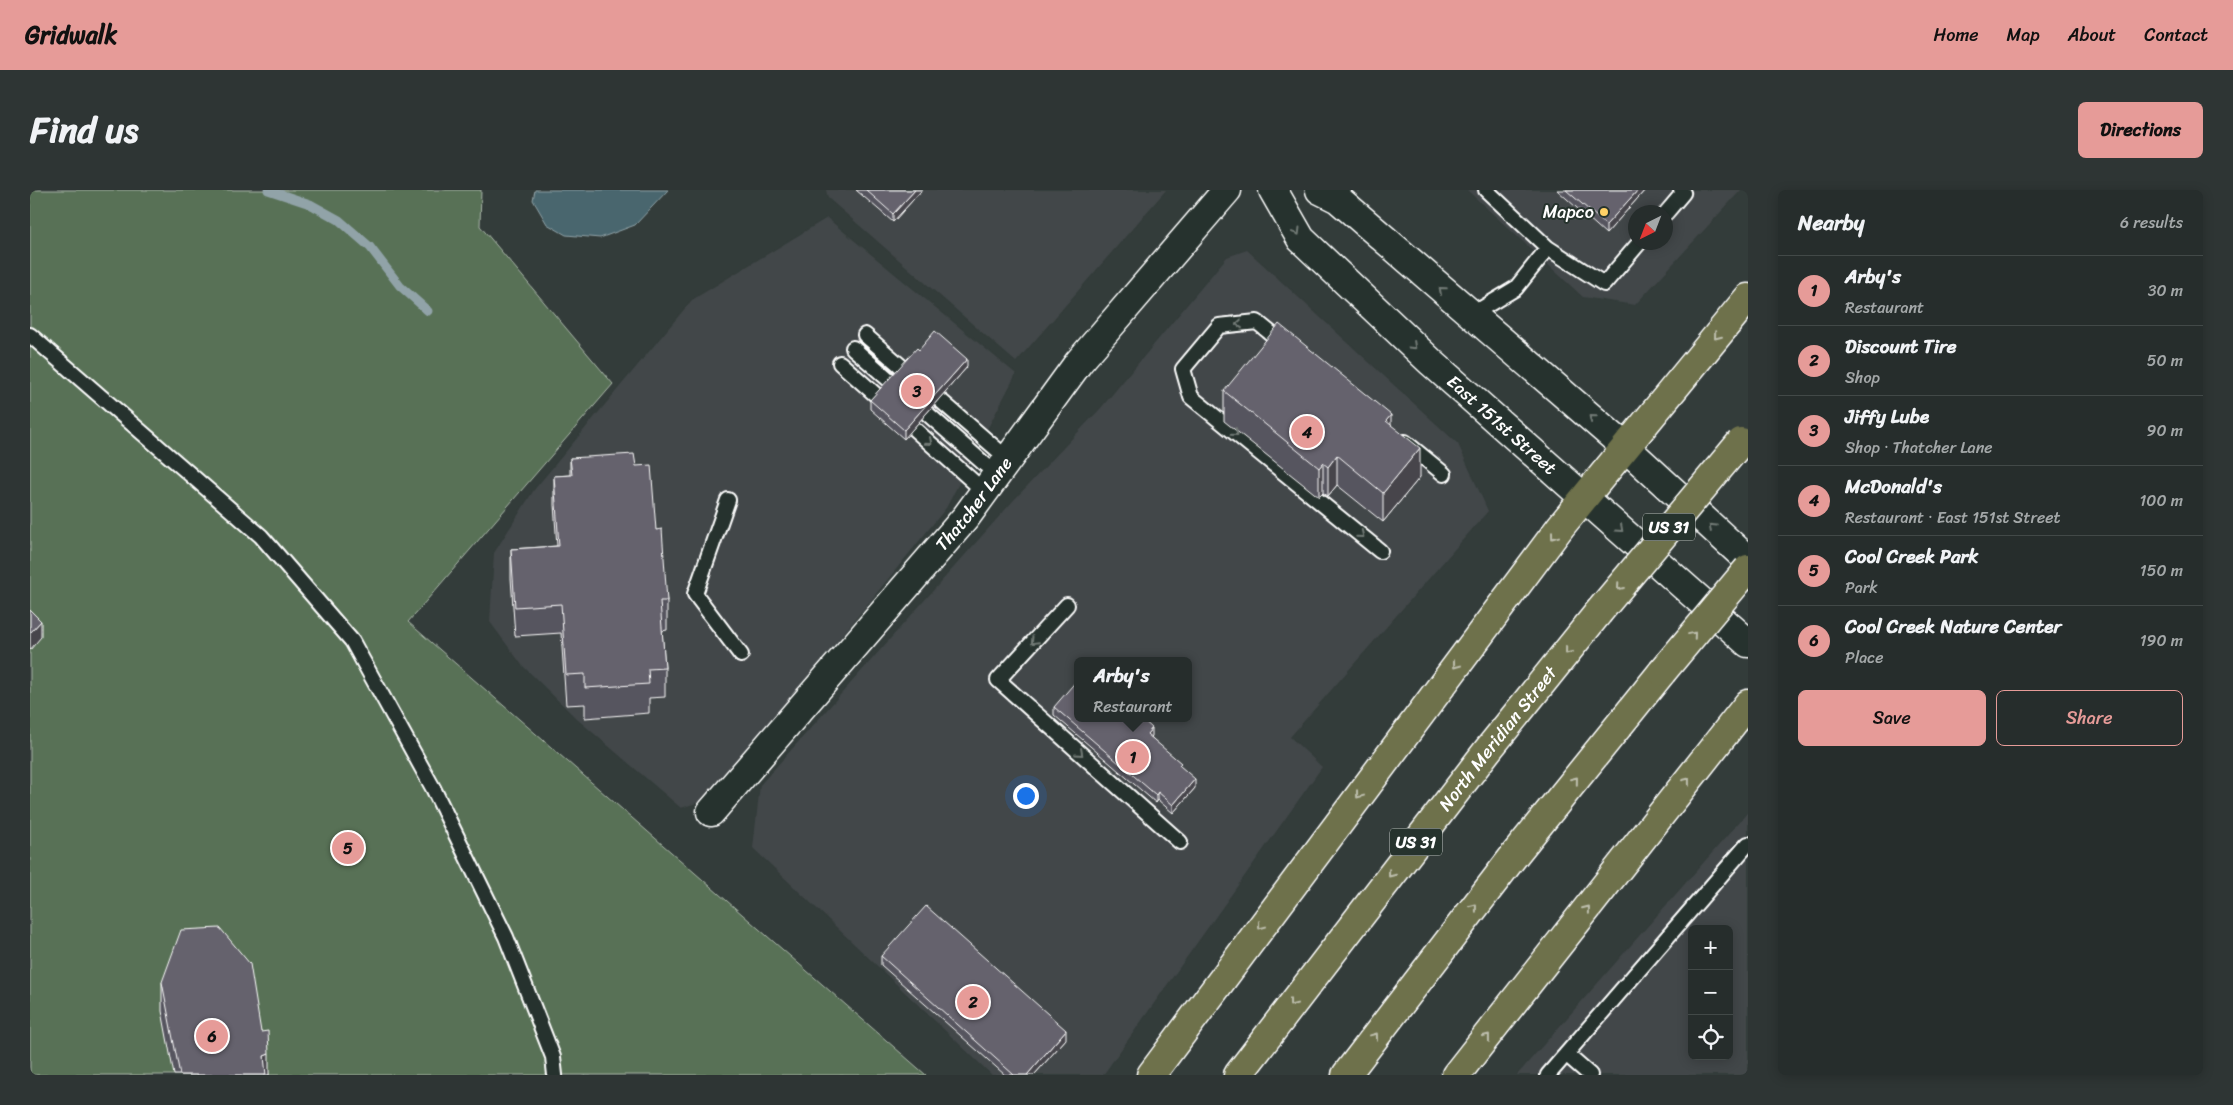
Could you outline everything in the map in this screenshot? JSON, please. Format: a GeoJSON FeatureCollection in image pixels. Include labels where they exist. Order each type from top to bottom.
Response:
{"type":"FeatureCollection","features":[{"type":"Feature","properties":{"kind":"highway"},"geometry":{"type":"LineString","coordinates":[[1151,1075],[1584,497],[1748,298]]}},
{"type":"Feature","properties":{"kind":"highway","name":"North Meridian Street"},"geometry":{"type":"LineString","coordinates":[[1238,1075],[1487,751],[1598,613],[1744,438]]}},
{"type":"Feature","properties":{"kind":"highway"},"geometry":{"type":"LineString","coordinates":[[1346,1075],[1516,853],[1748,569]]}},
{"type":"Feature","properties":{"kind":"highway"},"geometry":{"type":"LineString","coordinates":[[1456,1075],[1748,704]]}},
{"type":"Feature","properties":{"kind":"street","name":"Thatcher Lane"},"geometry":{"type":"LineString","coordinates":[[711,812],[966,517],[1079,362],[1227,190]]}},
{"type":"Feature","properties":{"kind":"street","name":"East 151st Street"},"geometry":{"type":"LineString","coordinates":[[1273,190],[1301,239],[1431,362],[1748,643]]}},
{"type":"Feature","properties":{"kind":"street"},"geometry":{"type":"LineString","coordinates":[[1320,190],[1338,199],[1625,446],[1748,560]]}},
{"type":"Feature","properties":{"kind":"lane"},"geometry":{"type":"LineString","coordinates":[[1486,190],[1548,248],[1604,284],[1633,250]]}},
{"type":"Feature","properties":{"kind":"lane"},"geometry":{"type":"LineString","coordinates":[[1672,205],[1683,192],[1680,190]]}},
{"type":"Feature","properties":{"kind":"lane"},"geometry":{"type":"LineString","coordinates":[[1471,315],[1516,288],[1548,248]]}},
{"type":"Feature","properties":{"kind":"lane"},"geometry":{"type":"LineString","coordinates":[[1294,352],[1257,322],[1220,326],[1182,369],[1191,398],[1380,551]]}},
{"type":"Feature","properties":{"kind":"lane"},"geometry":{"type":"LineString","coordinates":[[30,335],[262,536],[352,641],[434,788],[506,937],[553,1057],[555,1075]]}},
{"type":"Feature","properties":{"kind":"lane"},"geometry":{"type":"LineString","coordinates":[[865,335],[997,475]]}},
{"type":"Feature","properties":{"kind":"lane"},"geometry":{"type":"LineString","coordinates":[[853,348],[997,475]]}},
{"type":"Feature","properties":{"kind":"lane"},"geometry":{"type":"LineString","coordinates":[[840,363],[997,475]]}},
{"type":"Feature","properties":{"kind":"lane"},"geometry":{"type":"LineString","coordinates":[[1391,431],[1444,474]]}},
{"type":"Feature","properties":{"kind":"lane"},"geometry":{"type":"LineString","coordinates":[[728,500],[695,594],[741,654]]}},
{"type":"Feature","properties":{"kind":"lane"},"geometry":{"type":"LineString","coordinates":[[1067,605],[998,680],[1180,842]]}},
{"type":"Feature","properties":{"kind":"lane"},"geometry":{"type":"LineString","coordinates":[[1548,1075],[1748,844]]}},
{"type":"Feature","properties":{"kind":"lane"},"geometry":{"type":"LineString","coordinates":[[1566,1054],[1590,1075]]}},
{"type":"Feature","properties":{"kind":"shaded area"},"geometry":{"type":"Polygon","coordinates":[[[826,190],[1166,190],[1016,362],[828,198],[826,190]]]}},
{"type":"Feature","properties":{"kind":"shaded area"},"geometry":{"type":"Polygon","coordinates":[[[1467,190],[1741,190],[1635,305],[1583,297],[1467,190]]]}},
{"type":"Feature","properties":{"kind":"shaded area"},"geometry":{"type":"Polygon","coordinates":[[[827,218],[1016,374],[946,508],[709,799],[681,808],[577,719],[522,665],[490,622],[494,553],[534,490],[692,300],[827,218]]]}},
{"type":"Feature","properties":{"kind":"shaded area"},"geometry":{"type":"Polygon","coordinates":[[[1247,250],[1458,444],[1488,511],[1290,737],[1322,767],[1103,1075],[992,1075],[753,848],[760,785],[1013,501],[1101,408],[1227,257],[1247,250]]]}},
{"type":"Feature","properties":{"kind":"shaded area"},"geometry":{"type":"Polygon","coordinates":[[[1748,812],[1748,1075],[1517,1075],[1748,812]]]}},
{"type":"Feature","properties":{"kind":"green space"},"geometry":{"type":"Polygon","coordinates":[[[30,190],[481,190],[480,226],[613,384],[408,622],[926,1075],[30,1075],[30,190]]]}},
{"type":"Feature","properties":{"kind":"water"},"geometry":{"type":"Polygon","coordinates":[[[535,190],[668,190],[635,225],[600,238],[566,235],[547,224],[533,200],[535,190]]]}},
{"type":"Feature","properties":{"kind":"building"},"geometry":{"type":"Polygon","coordinates":[[[866,190],[915,190],[893,214],[866,190]]]}},
{"type":"Feature","properties":{"kind":"building","name":"Mapco"},"geometry":{"type":"Polygon","coordinates":[[[1566,190],[1638,190],[1606,225],[1566,190]]]}},
{"type":"Feature","properties":{"kind":"building"},"geometry":{"type":"Polygon","coordinates":[[[1279,324],[1391,415],[1386,421],[1420,448],[1383,493],[1337,455],[1328,467],[1323,463],[1319,468],[1224,391],[1279,324]]]}},
{"type":"Feature","properties":{"kind":"building"},"geometry":{"type":"Polygon","coordinates":[[[935,331],[967,359],[904,430],[870,400],[935,331]]]}},
{"type":"Feature","properties":{"kind":"building"},"geometry":{"type":"Polygon","coordinates":[[[634,454],[636,466],[651,465],[656,530],[662,529],[667,601],[660,601],[665,668],[648,669],[649,684],[585,688],[585,674],[566,675],[561,604],[515,607],[511,549],[559,546],[554,476],[572,475],[570,458],[634,454]]]}},
{"type":"Feature","properties":{"kind":"building"},"geometry":{"type":"Polygon","coordinates":[[[30,610],[41,621],[30,633],[30,610]]]}},
{"type":"Feature","properties":{"kind":"building"},"geometry":{"type":"Polygon","coordinates":[[[1074,684],[1074,722],[1145,722],[1152,728],[1147,734],[1181,763],[1179,765],[1195,779],[1173,805],[1158,792],[1156,795],[1054,707],[1074,684]]]}},
{"type":"Feature","properties":{"kind":"building"},"geometry":{"type":"Polygon","coordinates":[[[926,906],[1066,1030],[1027,1075],[1014,1075],[881,956],[926,906]]]}},
{"type":"Feature","properties":{"kind":"building"},"geometry":{"type":"Polygon","coordinates":[[[220,928],[250,964],[261,1032],[268,1031],[269,1054],[264,1056],[266,1075],[180,1075],[162,982],[181,930],[220,928]]]}},
{"type":"Feature","properties":{"kind":"waterway"},"geometry":{"type":"LineString","coordinates":[[268,190],[310,204],[339,220],[370,247],[400,286],[428,311]]}},
{"type":"Feature","properties":{"kind":"place","name":"Mapco"},"geometry":{"type":"Point","coordinates":[1604,212]}},
{"type":"Feature","properties":{"kind":"place","name":"Jiffy Lube"},"geometry":{"type":"Point","coordinates":[917,391]}},
{"type":"Feature","properties":{"kind":"place","name":"McDonald's"},"geometry":{"type":"Point","coordinates":[1307,432]}},
{"type":"Feature","properties":{"kind":"place","name":"Arby's"},"geometry":{"type":"Point","coordinates":[1133,757]}},
{"type":"Feature","properties":{"kind":"place","name":"Cool Creek Park"},"geometry":{"type":"Point","coordinates":[348,848]}},
{"type":"Feature","properties":{"kind":"place","name":"Discount Tire"},"geometry":{"type":"Point","coordinates":[973,1002]}},
{"type":"Feature","properties":{"kind":"place","name":"Cool Creek Nature Center"},"geometry":{"type":"Point","coordinates":[212,1036]}}]}
